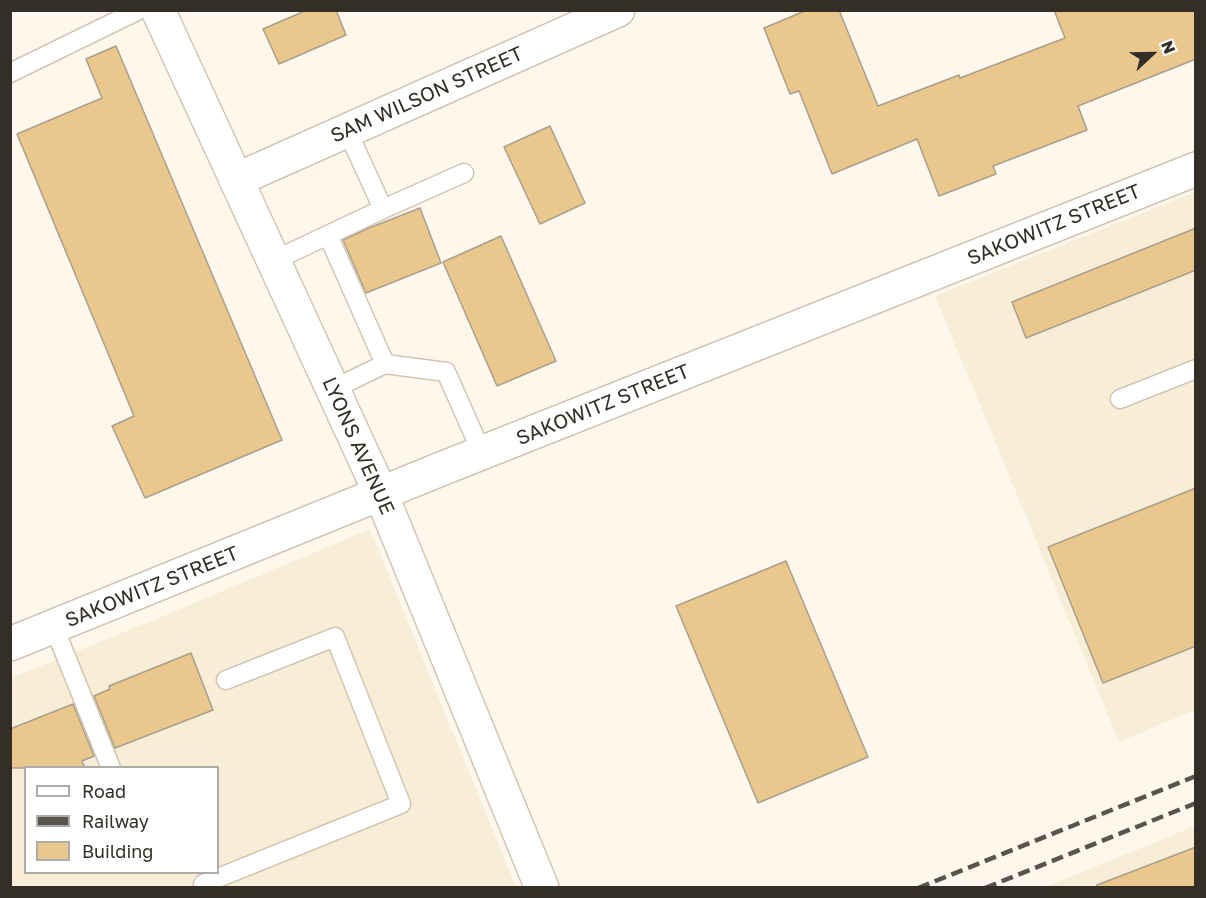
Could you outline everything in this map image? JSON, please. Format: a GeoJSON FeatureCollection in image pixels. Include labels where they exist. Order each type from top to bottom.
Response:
{"type":"FeatureCollection","features":[{"type":"Feature","properties":{"kind":"street","name":"LYONS AVENUE"},"geometry":{"type":"LineString","coordinates":[[159,10],[381,494],[542,888]]}},
{"type":"Feature","properties":{"kind":"street","name":"SAM WILSON STREET"},"geometry":{"type":"LineString","coordinates":[[236,180],[618,10]]}},
{"type":"Feature","properties":{"kind":"street","name":"SAKOWITZ STREET"},"geometry":{"type":"LineString","coordinates":[[10,644],[482,453],[1196,169]]}},
{"type":"Feature","properties":{"kind":"lane"},"geometry":{"type":"LineString","coordinates":[[10,73],[139,10]]}},
{"type":"Feature","properties":{"kind":"lane"},"geometry":{"type":"LineString","coordinates":[[347,130],[383,209]]}},
{"type":"Feature","properties":{"kind":"lane"},"geometry":{"type":"LineString","coordinates":[[273,261],[465,173]]}},
{"type":"Feature","properties":{"kind":"lane"},"geometry":{"type":"LineString","coordinates":[[328,235],[385,364]]}},
{"type":"Feature","properties":{"kind":"lane"},"geometry":{"type":"LineString","coordinates":[[333,389],[385,364],[446,372],[482,453]]}},
{"type":"Feature","properties":{"kind":"lane"},"geometry":{"type":"LineString","coordinates":[[1120,399],[1196,369]]}},
{"type":"Feature","properties":{"kind":"lane"},"geometry":{"type":"LineString","coordinates":[[54,627],[110,766]]}},
{"type":"Feature","properties":{"kind":"lane"},"geometry":{"type":"LineString","coordinates":[[202,881],[401,804],[335,637],[226,680]]}},
{"type":"Feature","properties":{"kind":"shaded area"},"geometry":{"type":"Polygon","coordinates":[[[1195,192],[1195,710],[1119,742],[935,296],[1195,192]]]}},
{"type":"Feature","properties":{"kind":"shaded area"},"geometry":{"type":"Polygon","coordinates":[[[370,529],[516,887],[11,888],[11,678],[370,529]]]}},
{"type":"Feature","properties":{"kind":"shaded area"},"geometry":{"type":"Polygon","coordinates":[[[1195,826],[1195,887],[1051,888],[1050,885],[1195,826]]]}},
{"type":"Feature","properties":{"kind":"building"},"geometry":{"type":"Polygon","coordinates":[[[307,10],[336,10],[346,35],[279,64],[263,29],[307,10]]]}},
{"type":"Feature","properties":{"kind":"building"},"geometry":{"type":"Polygon","coordinates":[[[807,10],[839,10],[878,106],[1065,38],[1054,10],[1196,10],[1196,59],[1078,106],[1087,130],[993,166],[996,174],[939,196],[917,139],[832,174],[799,91],[790,94],[764,28],[807,10]]]}},
{"type":"Feature","properties":{"kind":"building"},"geometry":{"type":"Polygon","coordinates":[[[116,46],[282,440],[145,498],[112,426],[134,416],[17,134],[102,98],[86,59],[116,46]]]}},
{"type":"Feature","properties":{"kind":"building"},"geometry":{"type":"Polygon","coordinates":[[[550,126],[585,203],[540,224],[504,147],[550,126]]]}},
{"type":"Feature","properties":{"kind":"building"},"geometry":{"type":"Polygon","coordinates":[[[420,208],[441,263],[366,293],[343,240],[420,208]]]}},
{"type":"Feature","properties":{"kind":"building"},"geometry":{"type":"Polygon","coordinates":[[[1196,228],[1196,270],[1026,338],[1012,302],[1196,228]]]}},
{"type":"Feature","properties":{"kind":"building"},"geometry":{"type":"Polygon","coordinates":[[[501,236],[556,361],[497,386],[443,262],[501,236]]]}},
{"type":"Feature","properties":{"kind":"building"},"geometry":{"type":"Polygon","coordinates":[[[1196,488],[1196,646],[1103,683],[1048,547],[1196,488]]]}},
{"type":"Feature","properties":{"kind":"building"},"geometry":{"type":"Polygon","coordinates":[[[786,561],[868,757],[758,803],[676,606],[786,561]]]}},
{"type":"Feature","properties":{"kind":"building"},"geometry":{"type":"Polygon","coordinates":[[[191,653],[213,710],[115,748],[94,696],[110,689],[109,686],[191,653]]]}},
{"type":"Feature","properties":{"kind":"building"},"geometry":{"type":"Polygon","coordinates":[[[73,704],[94,756],[82,761],[84,766],[10,768],[10,729],[73,704]]]}},
{"type":"Feature","properties":{"kind":"building"},"geometry":{"type":"Polygon","coordinates":[[[1196,847],[1196,888],[1097,888],[1097,885],[1196,847]]]}},
{"type":"Feature","properties":{"kind":"railway"},"geometry":{"type":"LineString","coordinates":[[918,888],[1196,776]]}},
{"type":"Feature","properties":{"kind":"railway"},"geometry":{"type":"LineString","coordinates":[[985,888],[1196,803]]}}]}
